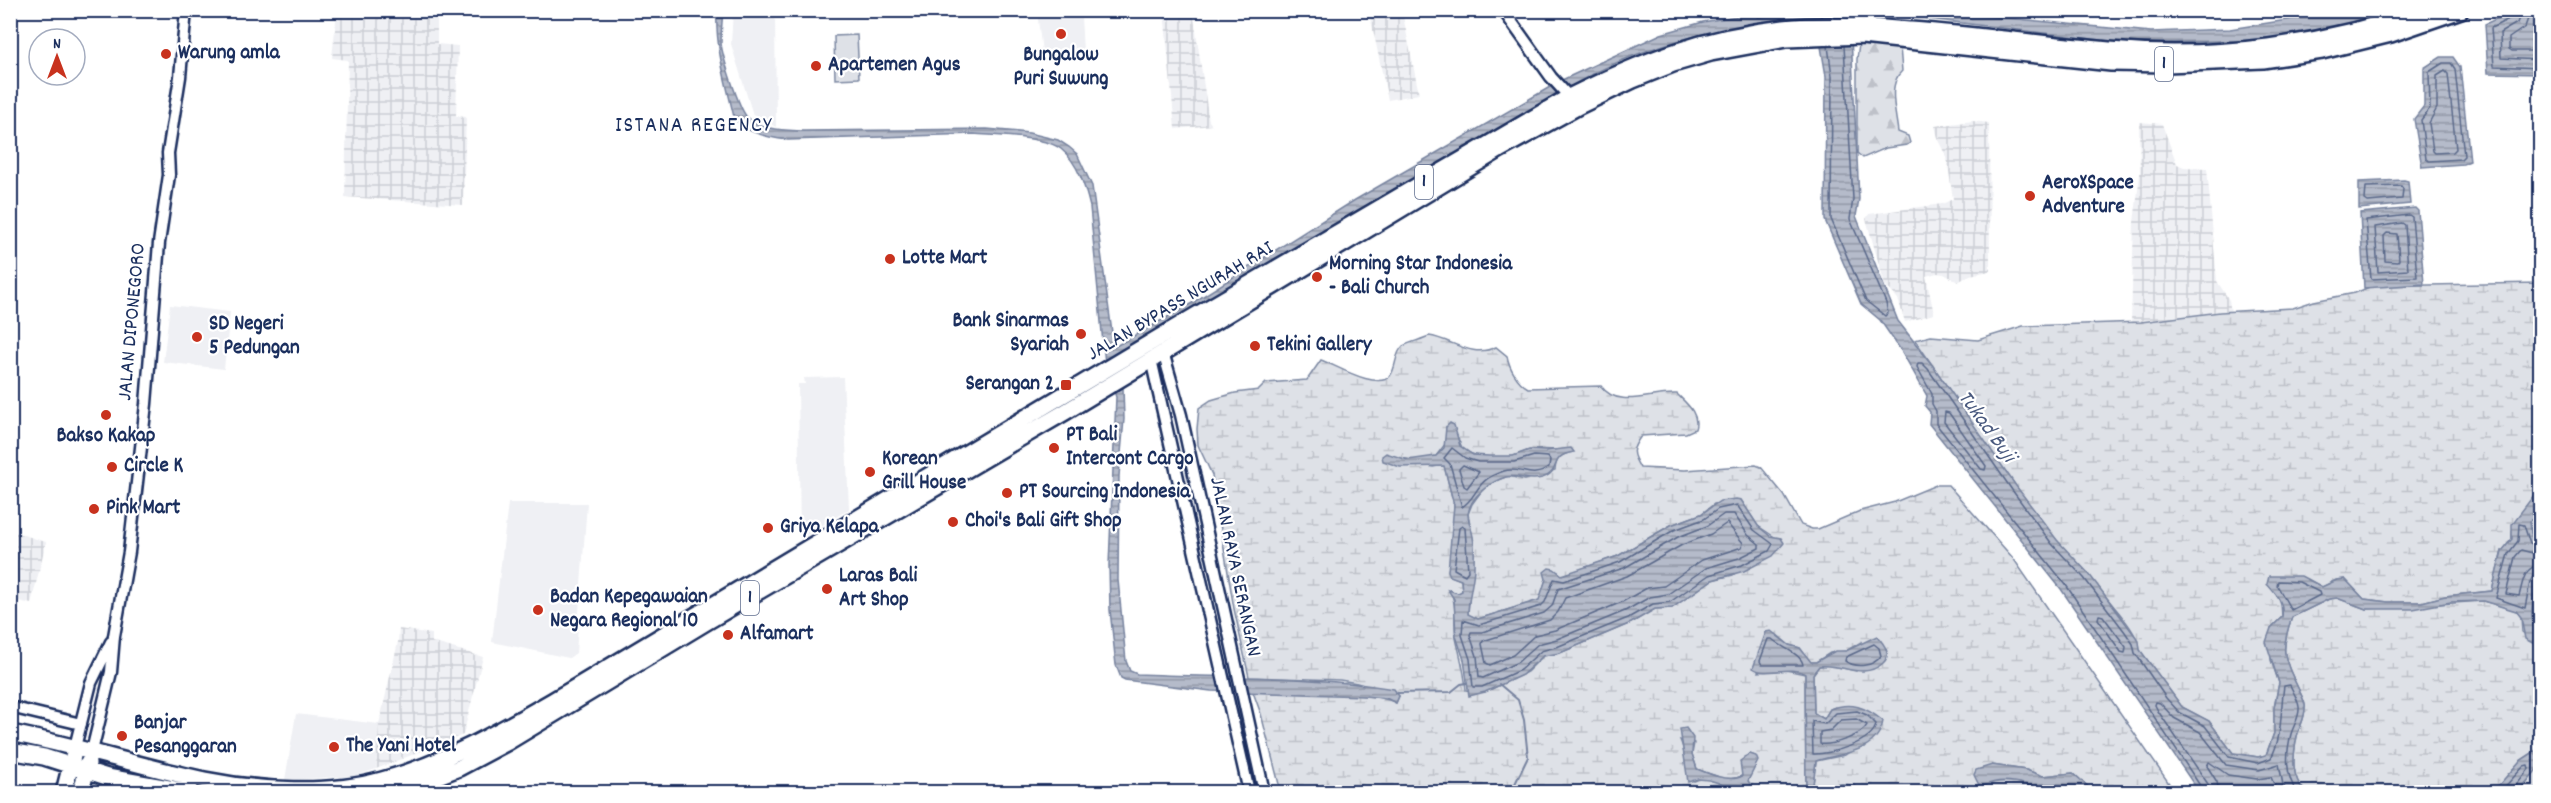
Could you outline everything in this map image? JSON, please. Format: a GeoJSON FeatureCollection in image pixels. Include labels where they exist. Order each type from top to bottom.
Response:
{"type":"FeatureCollection","features":[{"type":"Feature","properties":{"kind":"highway","name":"JALAN BYPASS NGURAH RAI"},"geometry":{"type":"LineString","coordinates":[[10,733],[92,751],[207,781],[269,788],[329,788],[381,781],[442,759],[497,733],[705,616],[1249,294],[1499,150],[1571,99],[1633,80],[1673,64],[1815,32],[1862,31],[1981,36],[2111,50],[2201,52],[2263,48],[2386,23],[2422,10]]}},
{"type":"Feature","properties":{"kind":"highway","name":"JALAN BYPASS NGURAH RAI"},"geometry":{"type":"LineString","coordinates":[[1862,31],[2111,63],[2208,63],[2263,60],[2322,51],[2391,34],[2461,10]]}},
{"type":"Feature","properties":{"kind":"highway","name":"JALAN BYPASS NGURAH RAI"},"geometry":{"type":"LineString","coordinates":[[1123,369],[1157,355],[1249,294]]}},
{"type":"Feature","properties":{"kind":"highway","name":"JALAN BYPASS NGURAH RAI"},"geometry":{"type":"LineString","coordinates":[[386,792],[417,784],[459,768],[506,743],[705,616]]}},
{"type":"Feature","properties":{"kind":"highway"},"geometry":{"type":"LineString","coordinates":[[64,792],[75,747]]}},
{"type":"Feature","properties":{"kind":"highway"},"geometry":{"type":"LineString","coordinates":[[10,751],[71,765],[107,777],[191,792]]}},
{"type":"Feature","properties":{"kind":"highway"},"geometry":{"type":"LineString","coordinates":[[81,792],[92,751]]}},
{"type":"Feature","properties":{"kind":"street","name":"JALAN DIPONEGORO"},"geometry":{"type":"LineString","coordinates":[[92,751],[111,672],[114,636],[126,570],[140,453],[159,243],[169,175],[168,153],[180,77],[186,10]]}},
{"type":"Feature","properties":{"kind":"street"},"geometry":{"type":"LineString","coordinates":[[1503,10],[1551,77],[1571,99]]}},
{"type":"Feature","properties":{"kind":"street","name":"JALAN RAYA SERANGAN"},"geometry":{"type":"LineString","coordinates":[[1157,355],[1249,792]]}},
{"type":"Feature","properties":{"kind":"street","name":"JALAN RAYA SERANGAN"},"geometry":{"type":"LineString","coordinates":[[1157,355],[1181,416],[1264,792]]}},
{"type":"Feature","properties":{"kind":"street","name":"JALAN DIPONEGORO"},"geometry":{"type":"LineString","coordinates":[[75,747],[91,683],[114,636]]}},
{"type":"Feature","properties":{"kind":"street"},"geometry":{"type":"LineString","coordinates":[[10,707],[81,724]]}},
{"type":"Feature","properties":{"kind":"shaded area"},"geometry":{"type":"Polygon","coordinates":[[[337,11],[437,11],[437,44],[458,46],[456,116],[466,117],[463,205],[345,197],[348,60],[332,58],[337,11]]]}},
{"type":"Feature","properties":{"kind":"shaded area"},"geometry":{"type":"Polygon","coordinates":[[[733,11],[775,11],[776,127],[753,115],[731,44],[733,11]]]}},
{"type":"Feature","properties":{"kind":"shaded area","name":"Bungalow Puri Suwung"},"geometry":{"type":"Polygon","coordinates":[[[1037,11],[1064,11],[1065,18],[1081,17],[1083,51],[1068,52],[1068,59],[1043,61],[1037,11]]]}},
{"type":"Feature","properties":{"kind":"shaded area"},"geometry":{"type":"Polygon","coordinates":[[[1164,11],[1193,11],[1209,121],[1212,125],[1175,129],[1164,11]]]}},
{"type":"Feature","properties":{"kind":"shaded area"},"geometry":{"type":"Polygon","coordinates":[[[1369,11],[1402,11],[1419,94],[1388,100],[1369,11]]]}},
{"type":"Feature","properties":{"kind":"shaded area"},"geometry":{"type":"Polygon","coordinates":[[[1973,121],[1989,123],[1990,271],[1970,275],[1958,282],[1944,274],[1926,276],[1934,314],[1905,322],[1898,299],[1885,285],[1866,219],[1869,214],[1942,204],[1953,199],[1947,158],[1939,142],[1935,126],[1973,121]]]}},
{"type":"Feature","properties":{"kind":"shaded area"},"geometry":{"type":"Polygon","coordinates":[[[2139,122],[2162,124],[2177,164],[2184,167],[2207,168],[2217,281],[2229,300],[2231,312],[2131,323],[2134,222],[2140,174],[2139,122]]]}},
{"type":"Feature","properties":{"kind":"shaded area","name":"SD Negeri 5 Pedungan"},"geometry":{"type":"Polygon","coordinates":[[[170,305],[230,312],[224,369],[163,362],[170,305]]]}},
{"type":"Feature","properties":{"kind":"shaded area"},"geometry":{"type":"Polygon","coordinates":[[[843,377],[849,509],[800,539],[798,384],[805,384],[804,378],[843,377]]]}},
{"type":"Feature","properties":{"kind":"shaded area","name":"Badan Kepegawaian Negara Regional 10"},"geometry":{"type":"Polygon","coordinates":[[[508,503],[587,503],[576,653],[569,658],[492,642],[508,503]]]}},
{"type":"Feature","properties":{"kind":"shaded area"},"geometry":{"type":"Polygon","coordinates":[[[11,531],[46,542],[31,604],[11,599],[11,531]]]}},
{"type":"Feature","properties":{"kind":"shaded area"},"geometry":{"type":"Polygon","coordinates":[[[399,629],[432,634],[432,642],[483,657],[463,735],[376,769],[379,724],[399,629]]]}},
{"type":"Feature","properties":{"kind":"shaded area","name":"The Yani Hotel"},"geometry":{"type":"Polygon","coordinates":[[[296,714],[379,724],[376,769],[356,776],[285,780],[296,714]]]}},
{"type":"Feature","properties":{"kind":"green space"},"geometry":{"type":"Polygon","coordinates":[[[857,35],[859,78],[835,79],[834,36],[857,35]]]}},
{"type":"Feature","properties":{"kind":"green space"},"geometry":{"type":"Polygon","coordinates":[[[1859,45],[1900,47],[1902,71],[1895,83],[1894,108],[1898,132],[1908,136],[1910,143],[1886,148],[1863,158],[1857,153],[1859,45]]]}},
{"type":"Feature","properties":{"kind":"green space"},"geometry":{"type":"Polygon","coordinates":[[[2540,283],[2540,493],[2536,491],[2514,525],[2512,539],[2502,551],[2492,591],[2445,596],[2422,602],[2388,602],[2364,599],[2345,579],[2336,580],[2322,587],[2308,579],[2277,595],[2281,602],[2282,617],[2271,628],[2271,660],[2279,683],[2274,708],[2274,733],[2266,755],[2258,757],[2233,753],[2209,721],[2182,707],[2140,650],[2135,635],[2125,620],[2037,514],[1915,340],[1931,336],[1978,340],[2023,326],[2141,322],[2220,312],[2293,308],[2314,301],[2355,293],[2372,286],[2540,283]]]}},
{"type":"Feature","properties":{"kind":"green space"},"geometry":{"type":"Polygon","coordinates":[[[1429,336],[1470,350],[1487,350],[1496,347],[1507,356],[1514,374],[1528,388],[1601,386],[1608,393],[1626,399],[1677,394],[1694,414],[1695,429],[1686,433],[1641,436],[1633,452],[1640,468],[1685,470],[1756,465],[1761,467],[1784,495],[1801,525],[1812,529],[1818,529],[1860,511],[1895,502],[1936,485],[1948,485],[2013,558],[2175,792],[2094,792],[2073,773],[2043,776],[2026,770],[1992,765],[1984,786],[1991,783],[2009,782],[2038,786],[2054,792],[1864,792],[1853,785],[1833,789],[1833,792],[1812,792],[1816,761],[1845,755],[1854,749],[1865,747],[1835,707],[1830,709],[1824,719],[1814,713],[1813,674],[1819,666],[1829,665],[1856,671],[1861,642],[1846,651],[1830,653],[1816,662],[1810,662],[1800,648],[1789,645],[1776,634],[1758,672],[1786,670],[1805,674],[1806,792],[1756,792],[1748,781],[1755,756],[1750,754],[1744,757],[1742,776],[1737,778],[1720,777],[1697,769],[1692,754],[1694,743],[1680,740],[1688,771],[1694,781],[1704,779],[1715,781],[1733,792],[1281,792],[1253,692],[1349,694],[1385,699],[1396,703],[1399,696],[1340,680],[1249,677],[1234,609],[1212,475],[1198,445],[1199,408],[1211,400],[1235,393],[1259,390],[1266,383],[1307,380],[1321,360],[1367,379],[1384,380],[1390,376],[1398,353],[1403,346],[1429,336]],[[1446,427],[1446,443],[1436,456],[1413,460],[1382,456],[1433,467],[1444,465],[1454,505],[1451,576],[1461,580],[1462,591],[1458,594],[1450,590],[1454,602],[1456,638],[1466,690],[1485,692],[1527,672],[1543,656],[1560,653],[1631,623],[1655,609],[1672,608],[1712,580],[1733,575],[1776,538],[1758,526],[1741,500],[1714,504],[1701,514],[1671,525],[1618,556],[1562,576],[1558,572],[1546,579],[1540,600],[1478,619],[1468,615],[1473,539],[1468,514],[1472,504],[1486,485],[1508,476],[1525,480],[1555,470],[1560,457],[1573,452],[1529,450],[1514,456],[1495,458],[1468,453],[1463,450],[1457,436],[1446,427]]]}},
{"type":"Feature","properties":{"kind":"green space"},"geometry":{"type":"Polygon","coordinates":[[[2540,515],[2540,542],[2534,540],[2530,521],[2540,515]]]}},
{"type":"Feature","properties":{"kind":"green space"},"geometry":{"type":"Polygon","coordinates":[[[2540,574],[2540,637],[2533,623],[2532,606],[2540,574]]]}},
{"type":"Feature","properties":{"kind":"green space"},"geometry":{"type":"Polygon","coordinates":[[[2337,598],[2366,609],[2483,601],[2516,610],[2521,617],[2522,632],[2540,647],[2540,748],[2520,761],[2493,792],[2306,792],[2297,780],[2294,766],[2297,736],[2304,717],[2305,705],[2286,661],[2286,638],[2292,617],[2329,599],[2337,598]]]}},
{"type":"Feature","properties":{"kind":"green space"},"geometry":{"type":"Polygon","coordinates":[[[2540,766],[2540,792],[2519,792],[2538,767],[2540,766]]]}},
{"type":"Feature","properties":{"kind":"water"},"geometry":{"type":"Polygon","coordinates":[[[1925,10],[2151,32],[2230,29],[2343,11],[2397,11],[2324,30],[2258,40],[2134,44],[1921,18],[1864,13],[1850,16],[1859,199],[1856,216],[1898,321],[1933,366],[2016,486],[2057,540],[2089,574],[2139,641],[2140,650],[2182,707],[2209,721],[2233,753],[2258,757],[2266,755],[2274,733],[2274,708],[2279,683],[2266,642],[2271,628],[2282,617],[2282,607],[2279,599],[2267,584],[2269,576],[2301,576],[2322,587],[2345,579],[2364,599],[2388,602],[2422,602],[2445,596],[2492,591],[2502,551],[2512,539],[2512,524],[2537,491],[2540,493],[2540,515],[2530,521],[2534,540],[2540,542],[2541,571],[2533,599],[2532,615],[2535,630],[2540,637],[2540,647],[2525,639],[2521,617],[2516,611],[2483,601],[2451,602],[2413,609],[2366,609],[2337,598],[2329,599],[2292,617],[2285,646],[2286,661],[2305,705],[2304,717],[2297,736],[2294,766],[2297,780],[2306,792],[2199,792],[2061,589],[1929,424],[1930,412],[1925,406],[1927,396],[1902,352],[1880,320],[1861,304],[1825,220],[1826,76],[1816,17],[1755,24],[1695,36],[1636,55],[1608,67],[1580,81],[1530,114],[1115,357],[1123,388],[1124,419],[1119,476],[1118,580],[1126,661],[1130,671],[1137,674],[1330,681],[1394,689],[1399,696],[1396,703],[1386,698],[1364,696],[1211,691],[1125,680],[1121,678],[1116,665],[1110,610],[1109,565],[1116,397],[1105,364],[1090,207],[1083,183],[1072,161],[1061,149],[1053,145],[1019,137],[974,134],[788,140],[750,131],[734,117],[722,64],[717,24],[717,11],[723,11],[721,43],[731,82],[747,117],[760,125],[774,129],[804,131],[987,129],[1029,133],[1058,140],[1069,147],[1077,154],[1092,186],[1114,347],[1189,305],[1355,200],[1562,80],[1661,34],[1703,22],[1765,11],[1925,10]]]}},
{"type":"Feature","properties":{"kind":"water"},"geometry":{"type":"Polygon","coordinates":[[[2513,11],[2540,11],[2540,74],[2488,73],[2485,24],[2513,11]]]}},
{"type":"Feature","properties":{"kind":"water"},"geometry":{"type":"Polygon","coordinates":[[[2441,57],[2453,57],[2460,67],[2470,161],[2463,164],[2422,167],[2414,119],[2424,106],[2424,68],[2441,57]]]}},
{"type":"Feature","properties":{"kind":"water"},"geometry":{"type":"Polygon","coordinates":[[[2408,181],[2410,204],[2359,209],[2359,182],[2408,181]]]}},
{"type":"Feature","properties":{"kind":"water"},"geometry":{"type":"Polygon","coordinates":[[[2415,208],[2418,211],[2424,284],[2364,288],[2360,213],[2415,208]]]}},
{"type":"Feature","properties":{"kind":"water"},"geometry":{"type":"Polygon","coordinates":[[[1450,423],[1454,425],[1460,446],[1473,455],[1513,456],[1529,450],[1571,448],[1574,452],[1561,457],[1549,475],[1532,479],[1506,477],[1488,486],[1473,502],[1468,514],[1474,541],[1474,553],[1468,614],[1478,619],[1539,600],[1546,579],[1544,572],[1549,568],[1562,575],[1618,556],[1671,525],[1701,514],[1720,501],[1741,500],[1758,526],[1770,536],[1781,538],[1784,543],[1773,556],[1744,571],[1712,580],[1672,608],[1655,609],[1631,623],[1560,653],[1543,656],[1522,675],[1485,692],[1469,696],[1464,660],[1456,636],[1454,599],[1448,590],[1458,593],[1462,591],[1461,580],[1450,576],[1448,571],[1454,505],[1444,466],[1400,467],[1383,461],[1382,456],[1386,453],[1408,460],[1436,456],[1444,448],[1446,427],[1450,423]]]}},
{"type":"Feature","properties":{"kind":"water"},"geometry":{"type":"Polygon","coordinates":[[[1771,631],[1789,645],[1800,648],[1811,662],[1816,662],[1835,651],[1846,651],[1877,636],[1887,653],[1885,661],[1875,669],[1860,671],[1819,666],[1813,674],[1814,713],[1824,719],[1830,709],[1852,706],[1864,709],[1883,721],[1880,732],[1866,746],[1816,761],[1812,792],[1806,792],[1805,674],[1792,670],[1765,672],[1753,668],[1766,632],[1771,631]]]}},
{"type":"Feature","properties":{"kind":"water"},"geometry":{"type":"Polygon","coordinates":[[[1686,728],[1693,738],[1692,754],[1697,769],[1702,771],[1720,777],[1737,778],[1742,776],[1740,761],[1750,754],[1756,756],[1758,761],[1748,781],[1756,792],[1733,792],[1709,780],[1698,779],[1688,782],[1680,729],[1686,728]]]}},
{"type":"Feature","properties":{"kind":"water"},"geometry":{"type":"Polygon","coordinates":[[[2540,748],[2540,766],[2518,792],[2493,792],[2520,761],[2540,748]]]}},
{"type":"Feature","properties":{"kind":"water"},"geometry":{"type":"Polygon","coordinates":[[[1992,765],[2026,770],[2043,776],[2073,773],[2094,792],[2060,793],[2001,781],[1984,786],[1979,785],[1974,775],[1976,770],[1992,765]]]}},
{"type":"Feature","properties":{"kind":"water"},"geometry":{"type":"Polygon","coordinates":[[[1836,785],[1853,785],[1863,792],[1833,792],[1836,785]]]}},
{"type":"Feature","properties":{"kind":"waterway"},"geometry":{"type":"LineString","coordinates":[[1395,693],[1451,692],[1461,684],[1467,683]]}},
{"type":"Feature","properties":{"kind":"waterway"},"geometry":{"type":"LineString","coordinates":[[1499,684],[1518,700],[1524,720],[1528,757],[1513,792]]}},
{"type":"Feature","properties":{"kind":"place","name":"Bungalow Puri Suwung"},"geometry":{"type":"Point","coordinates":[1061,34]}},
{"type":"Feature","properties":{"kind":"place","name":"Warung amla"},"geometry":{"type":"Point","coordinates":[166,54]}},
{"type":"Feature","properties":{"kind":"place","name":"Apartemen Agus"},"geometry":{"type":"Point","coordinates":[816,66]}},
{"type":"Feature","properties":{"kind":"place","name":"AeroXSpace Adventure"},"geometry":{"type":"Point","coordinates":[2030,196]}},
{"type":"Feature","properties":{"kind":"place","name":"Lotte Mart"},"geometry":{"type":"Point","coordinates":[890,259]}},
{"type":"Feature","properties":{"kind":"place","name":"Morning Star Indonesia - Bali Church"},"geometry":{"type":"Point","coordinates":[1317,277]}},
{"type":"Feature","properties":{"kind":"place","name":"Bank Sinarmas Syariah"},"geometry":{"type":"Point","coordinates":[1081,334]}},
{"type":"Feature","properties":{"kind":"place","name":"SD Negeri 5 Pedungan"},"geometry":{"type":"Point","coordinates":[197,337]}},
{"type":"Feature","properties":{"kind":"place","name":"Tekini Gallery"},"geometry":{"type":"Point","coordinates":[1255,346]}},
{"type":"Feature","properties":{"kind":"place","name":"Serangan 2"},"geometry":{"type":"Point","coordinates":[1066,385]}},
{"type":"Feature","properties":{"kind":"place","name":"Bakso Kakap"},"geometry":{"type":"Point","coordinates":[106,415]}},
{"type":"Feature","properties":{"kind":"place","name":"PT Bali Intercont Cargo"},"geometry":{"type":"Point","coordinates":[1054,448]}},
{"type":"Feature","properties":{"kind":"place","name":"Circle K"},"geometry":{"type":"Point","coordinates":[112,467]}},
{"type":"Feature","properties":{"kind":"place","name":"Korean Grill House"},"geometry":{"type":"Point","coordinates":[870,472]}},
{"type":"Feature","properties":{"kind":"place","name":"PT Sourcing Indonesia"},"geometry":{"type":"Point","coordinates":[1007,493]}},
{"type":"Feature","properties":{"kind":"place","name":"Pink Mart"},"geometry":{"type":"Point","coordinates":[94,509]}},
{"type":"Feature","properties":{"kind":"place","name":"Choi's Bali Gift Shop"},"geometry":{"type":"Point","coordinates":[953,522]}},
{"type":"Feature","properties":{"kind":"place","name":"Griya Kelapa"},"geometry":{"type":"Point","coordinates":[768,528]}},
{"type":"Feature","properties":{"kind":"place","name":"Laras Bali Art Shop"},"geometry":{"type":"Point","coordinates":[827,589]}},
{"type":"Feature","properties":{"kind":"place","name":"Badan Kepegawaian Negara Regional 10"},"geometry":{"type":"Point","coordinates":[538,610]}},
{"type":"Feature","properties":{"kind":"place","name":"Alfamart"},"geometry":{"type":"Point","coordinates":[728,635]}},
{"type":"Feature","properties":{"kind":"place","name":"Banjar Pesanggaran"},"geometry":{"type":"Point","coordinates":[122,736]}},
{"type":"Feature","properties":{"kind":"place","name":"The Yani Hotel"},"geometry":{"type":"Point","coordinates":[334,747]}},
{"type":"Feature","properties":{"kind":"district","name":"ISTANA REGENCY"},"geometry":{"type":"Point","coordinates":[694,126]}},
{"type":"Feature","properties":{"kind":"water label","name":"Tukad Buji"},"geometry":{"type":"Point","coordinates":[1986,427]}}]}
